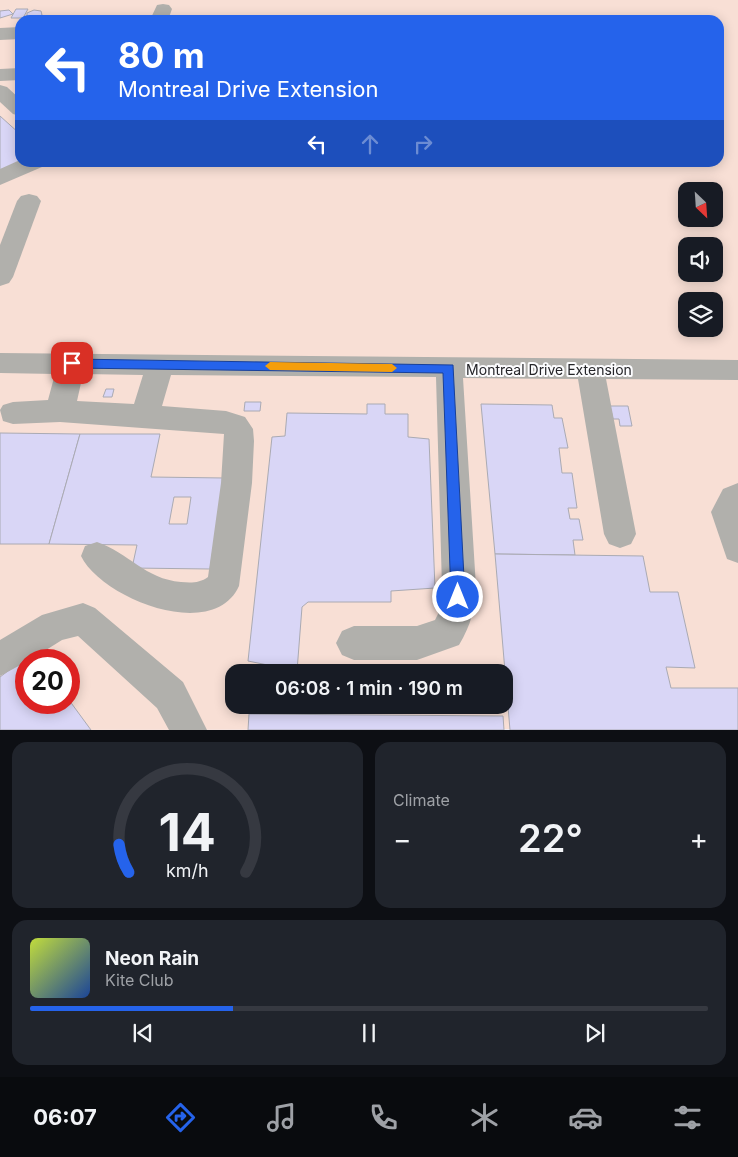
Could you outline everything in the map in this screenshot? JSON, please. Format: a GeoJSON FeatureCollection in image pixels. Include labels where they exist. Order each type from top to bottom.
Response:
{"type":"FeatureCollection","features":[{"type":"Feature","properties":{"kind":"street"},"geometry":{"type":"LineString","coordinates":[[0,34],[15,33]]}},
{"type":"Feature","properties":{"kind":"street"},"geometry":{"type":"LineString","coordinates":[[0,51],[15,51]]}},
{"type":"Feature","properties":{"kind":"street"},"geometry":{"type":"LineString","coordinates":[[0,74],[15,74]]}},
{"type":"Feature","properties":{"kind":"street"},"geometry":{"type":"LineString","coordinates":[[0,91],[15,105]]}},
{"type":"Feature","properties":{"kind":"street"},"geometry":{"type":"LineString","coordinates":[[0,178],[23,167]]}},
{"type":"Feature","properties":{"kind":"street"},"geometry":{"type":"LineString","coordinates":[[0,277],[29,201]]}},
{"type":"Feature","properties":{"kind":"street","name":"Montreal Drive Extension"},"geometry":{"type":"LineString","coordinates":[[0,363],[738,370]]}},
{"type":"Feature","properties":{"kind":"street"},"geometry":{"type":"LineString","coordinates":[[60,411],[72,363]]}},
{"type":"Feature","properties":{"kind":"street"},"geometry":{"type":"LineString","coordinates":[[145,416],[160,364]]}},
{"type":"Feature","properties":{"kind":"street"},"geometry":{"type":"LineString","coordinates":[[354,643],[417,643],[447,633],[454,622],[459,587],[449,368]]}},
{"type":"Feature","properties":{"kind":"street"},"geometry":{"type":"LineString","coordinates":[[590,369],[620,534]]}},
{"type":"Feature","properties":{"kind":"street"},"geometry":{"type":"LineString","coordinates":[[13,413],[60,411],[221,421],[235,426],[239,432],[224,582],[216,592],[207,596],[165,597],[144,589],[97,556]]}},
{"type":"Feature","properties":{"kind":"street"},"geometry":{"type":"LineString","coordinates":[[738,496],[731,503],[727,512],[738,549]]}},
{"type":"Feature","properties":{"kind":"street"},"geometry":{"type":"LineString","coordinates":[[0,659],[29,639],[54,626],[83,619],[170,695],[189,730]]}},
{"type":"Feature","properties":{"kind":"shaded area"},"geometry":{"type":"Polygon","coordinates":[[[0,0],[738,0],[738,729],[0,730],[0,0]]]}},
{"type":"Feature","properties":{"kind":"building"},"geometry":{"type":"Polygon","coordinates":[[[16,9],[28,9],[25,15],[15,15],[15,18],[11,18],[16,9]]]}},
{"type":"Feature","properties":{"kind":"building"},"geometry":{"type":"Polygon","coordinates":[[[9,10],[13,14],[0,18],[0,11],[9,10]]]}},
{"type":"Feature","properties":{"kind":"building"},"geometry":{"type":"Polygon","coordinates":[[[34,10],[41,11],[42,15],[27,15],[27,13],[34,10]]]}},
{"type":"Feature","properties":{"kind":"building"},"geometry":{"type":"Polygon","coordinates":[[[0,116],[15,130],[15,164],[0,170],[0,116]]]}},
{"type":"Feature","properties":{"kind":"building"},"geometry":{"type":"Polygon","coordinates":[[[106,389],[114,389],[112,397],[103,397],[106,389]]]}},
{"type":"Feature","properties":{"kind":"building"},"geometry":{"type":"Polygon","coordinates":[[[245,402],[261,402],[260,411],[244,411],[245,402]]]}},
{"type":"Feature","properties":{"kind":"building"},"geometry":{"type":"Polygon","coordinates":[[[367,404],[385,404],[385,414],[408,414],[408,437],[429,439],[435,588],[391,591],[391,602],[308,602],[302,607],[298,664],[263,664],[248,661],[272,437],[285,436],[287,413],[367,414],[367,404]]]}},
{"type":"Feature","properties":{"kind":"building"},"geometry":{"type":"Polygon","coordinates":[[[481,404],[552,405],[554,418],[562,418],[568,448],[559,448],[562,473],[572,473],[577,508],[568,508],[570,519],[579,519],[583,540],[573,540],[575,555],[495,554],[481,404]]]}},
{"type":"Feature","properties":{"kind":"building"},"geometry":{"type":"Polygon","coordinates":[[[610,406],[628,406],[632,426],[620,426],[619,419],[613,419],[610,406]]]}},
{"type":"Feature","properties":{"kind":"building"},"geometry":{"type":"Polygon","coordinates":[[[0,433],[80,434],[49,544],[0,544],[0,433]]]}},
{"type":"Feature","properties":{"kind":"building"},"geometry":{"type":"Polygon","coordinates":[[[80,434],[160,434],[151,477],[224,478],[210,569],[132,568],[137,545],[49,544],[80,434]],[[174,497],[169,524],[187,524],[191,497],[174,497]]]}},
{"type":"Feature","properties":{"kind":"building"},"geometry":{"type":"Polygon","coordinates":[[[495,554],[643,556],[650,592],[678,592],[695,668],[666,667],[671,688],[738,688],[738,730],[510,730],[509,714],[513,714],[513,664],[504,664],[495,554]]]}},
{"type":"Feature","properties":{"kind":"building"},"geometry":{"type":"Polygon","coordinates":[[[15,666],[15,714],[79,714],[91,730],[0,730],[0,677],[15,666]]]}},
{"type":"Feature","properties":{"kind":"building"},"geometry":{"type":"Polygon","coordinates":[[[249,714],[503,716],[504,730],[248,730],[249,714]]]}},
{"type":"Feature","properties":{"kind":"slow traffic"},"geometry":{"type":"LineString","coordinates":[[270,366],[392,368]]}},
{"type":"Feature","properties":{"kind":"route"},"geometry":{"type":"LineString","coordinates":[[72,363],[449,368],[458,597]]}}]}
